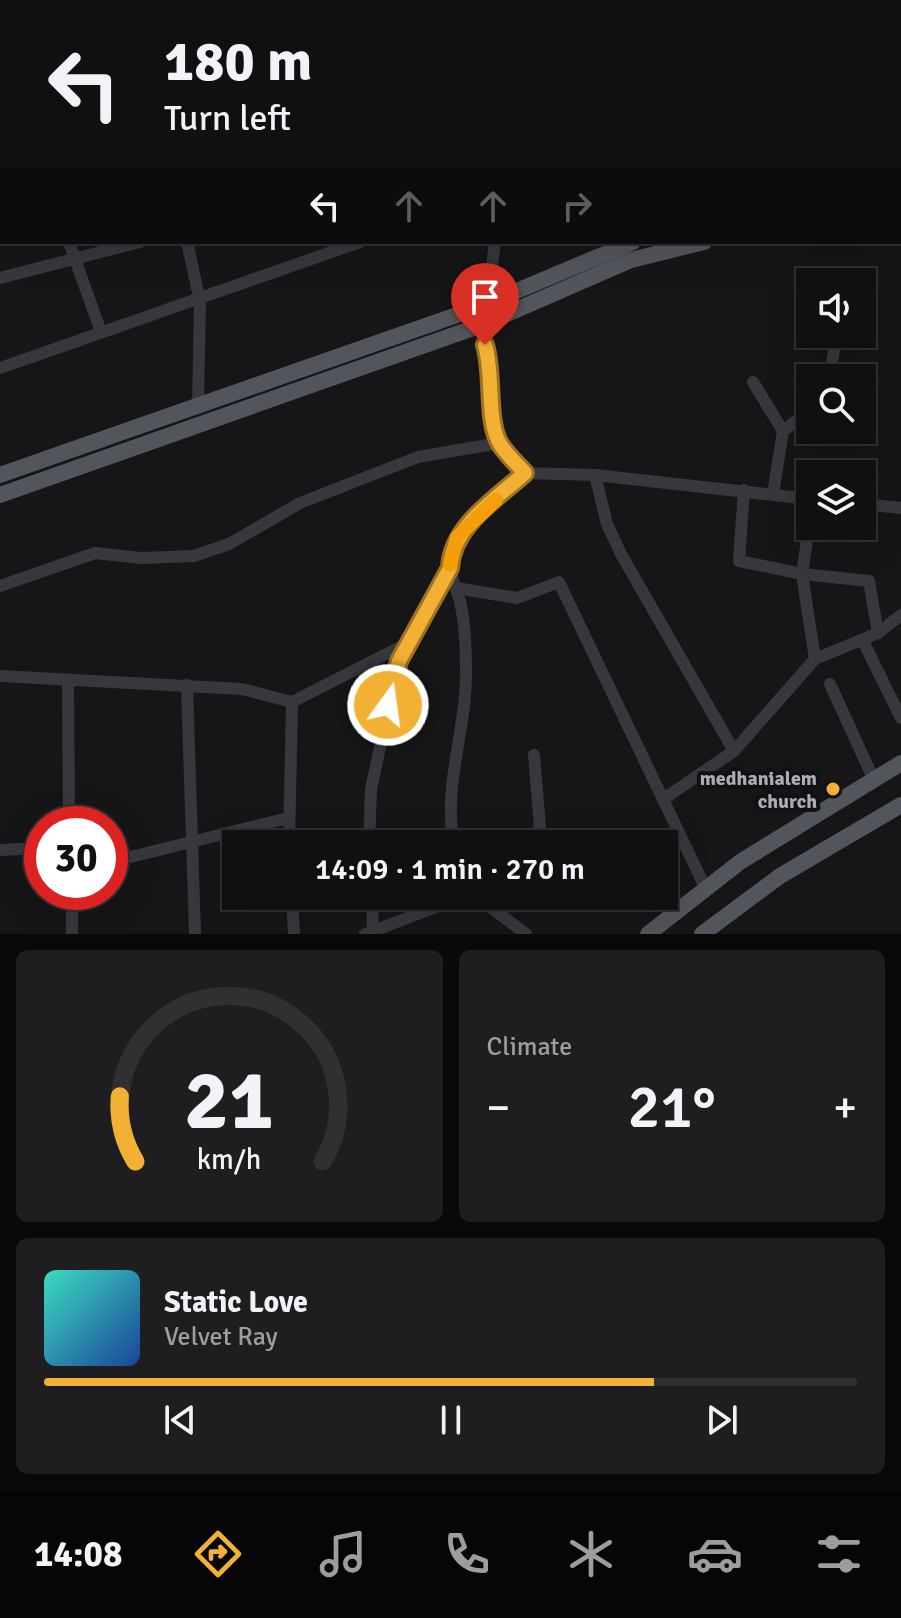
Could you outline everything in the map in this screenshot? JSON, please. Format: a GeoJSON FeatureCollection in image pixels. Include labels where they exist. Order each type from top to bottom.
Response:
{"type":"FeatureCollection","features":[{"type":"Feature","properties":{"kind":"main road"},"geometry":{"type":"LineString","coordinates":[[0,475],[487,304],[628,244]]}},
{"type":"Feature","properties":{"kind":"main road"},"geometry":{"type":"LineString","coordinates":[[0,495],[479,326],[631,260],[696,244]]}},
{"type":"Feature","properties":{"kind":"main road"},"geometry":{"type":"LineString","coordinates":[[648,934],[705,887],[901,763]]}},
{"type":"Feature","properties":{"kind":"main road"},"geometry":{"type":"LineString","coordinates":[[702,934],[780,876],[901,805]]}},
{"type":"Feature","properties":{"kind":"street"},"geometry":{"type":"LineString","coordinates":[[70,244],[101,332]]}},
{"type":"Feature","properties":{"kind":"street"},"geometry":{"type":"LineString","coordinates":[[0,278],[132,244]]}},
{"type":"Feature","properties":{"kind":"street"},"geometry":{"type":"LineString","coordinates":[[187,244],[200,301],[198,405]]}},
{"type":"Feature","properties":{"kind":"street"},"geometry":{"type":"LineString","coordinates":[[0,368],[200,301],[355,244]]}},
{"type":"Feature","properties":{"kind":"street"},"geometry":{"type":"LineString","coordinates":[[487,304],[495,244]]}},
{"type":"Feature","properties":{"kind":"street"},"geometry":{"type":"LineString","coordinates":[[479,326],[492,372],[492,416],[499,443],[525,473]]}},
{"type":"Feature","properties":{"kind":"street"},"geometry":{"type":"LineString","coordinates":[[753,382],[783,431],[773,494]]}},
{"type":"Feature","properties":{"kind":"street"},"geometry":{"type":"LineString","coordinates":[[783,431],[796,421]]}},
{"type":"Feature","properties":{"kind":"street"},"geometry":{"type":"LineString","coordinates":[[0,586],[95,553],[141,558],[194,556],[229,544],[300,503],[418,457],[499,443]]}},
{"type":"Feature","properties":{"kind":"street"},"geometry":{"type":"LineString","coordinates":[[454,830],[452,768],[467,668],[462,610],[450,568],[450,552],[457,537],[525,473],[595,475],[796,497]]}},
{"type":"Feature","properties":{"kind":"street"},"geometry":{"type":"LineString","coordinates":[[595,475],[607,524],[621,554],[734,751]]}},
{"type":"Feature","properties":{"kind":"street"},"geometry":{"type":"LineString","coordinates":[[744,490],[739,561],[802,574],[869,581],[878,633]]}},
{"type":"Feature","properties":{"kind":"street"},"geometry":{"type":"LineString","coordinates":[[876,505],[901,508]]}},
{"type":"Feature","properties":{"kind":"street"},"geometry":{"type":"LineString","coordinates":[[807,540],[802,574],[815,659]]}},
{"type":"Feature","properties":{"kind":"street"},"geometry":{"type":"LineString","coordinates":[[370,830],[371,789],[399,661],[450,568]]}},
{"type":"Feature","properties":{"kind":"street"},"geometry":{"type":"LineString","coordinates":[[456,588],[517,598],[559,582],[705,887]]}},
{"type":"Feature","properties":{"kind":"street"},"geometry":{"type":"LineString","coordinates":[[665,798],[734,751],[815,659],[863,641],[901,615]]}},
{"type":"Feature","properties":{"kind":"street"},"geometry":{"type":"LineString","coordinates":[[863,641],[896,693],[901,718]]}},
{"type":"Feature","properties":{"kind":"street"},"geometry":{"type":"LineString","coordinates":[[0,676],[252,690],[292,702],[410,642]]}},
{"type":"Feature","properties":{"kind":"street"},"geometry":{"type":"LineString","coordinates":[[68,682],[69,806]]}},
{"type":"Feature","properties":{"kind":"street"},"geometry":{"type":"LineString","coordinates":[[830,684],[873,778]]}},
{"type":"Feature","properties":{"kind":"street"},"geometry":{"type":"LineString","coordinates":[[187,685],[195,934]]}},
{"type":"Feature","properties":{"kind":"street"},"geometry":{"type":"LineString","coordinates":[[288,830],[292,702]]}},
{"type":"Feature","properties":{"kind":"street"},"geometry":{"type":"LineString","coordinates":[[534,755],[538,830]]}},
{"type":"Feature","properties":{"kind":"street"},"geometry":{"type":"LineString","coordinates":[[128,858],[288,818]]}},
{"type":"Feature","properties":{"kind":"street"},"geometry":{"type":"LineString","coordinates":[[0,850],[24,849]]}},
{"type":"Feature","properties":{"kind":"street"},"geometry":{"type":"LineString","coordinates":[[72,910],[72,934]]}},
{"type":"Feature","properties":{"kind":"street"},"geometry":{"type":"LineString","coordinates":[[293,910],[294,934]]}},
{"type":"Feature","properties":{"kind":"street"},"geometry":{"type":"LineString","coordinates":[[372,910],[371,933],[424,910]]}},
{"type":"Feature","properties":{"kind":"street"},"geometry":{"type":"LineString","coordinates":[[494,910],[526,934]]}},
{"type":"Feature","properties":{"kind":"slow traffic"},"geometry":{"type":"LineString","coordinates":[[450,565],[450,552],[457,537],[496,500]]}},
{"type":"Feature","properties":{"kind":"place","name":"medhanialem church"},"geometry":{"type":"Point","coordinates":[833,789]}},
{"type":"Feature","properties":{"kind":"route"},"geometry":{"type":"LineString","coordinates":[[388,705],[399,661],[450,568],[450,552],[457,537],[525,473],[499,443],[492,416],[491,364],[485,345]]}}]}
